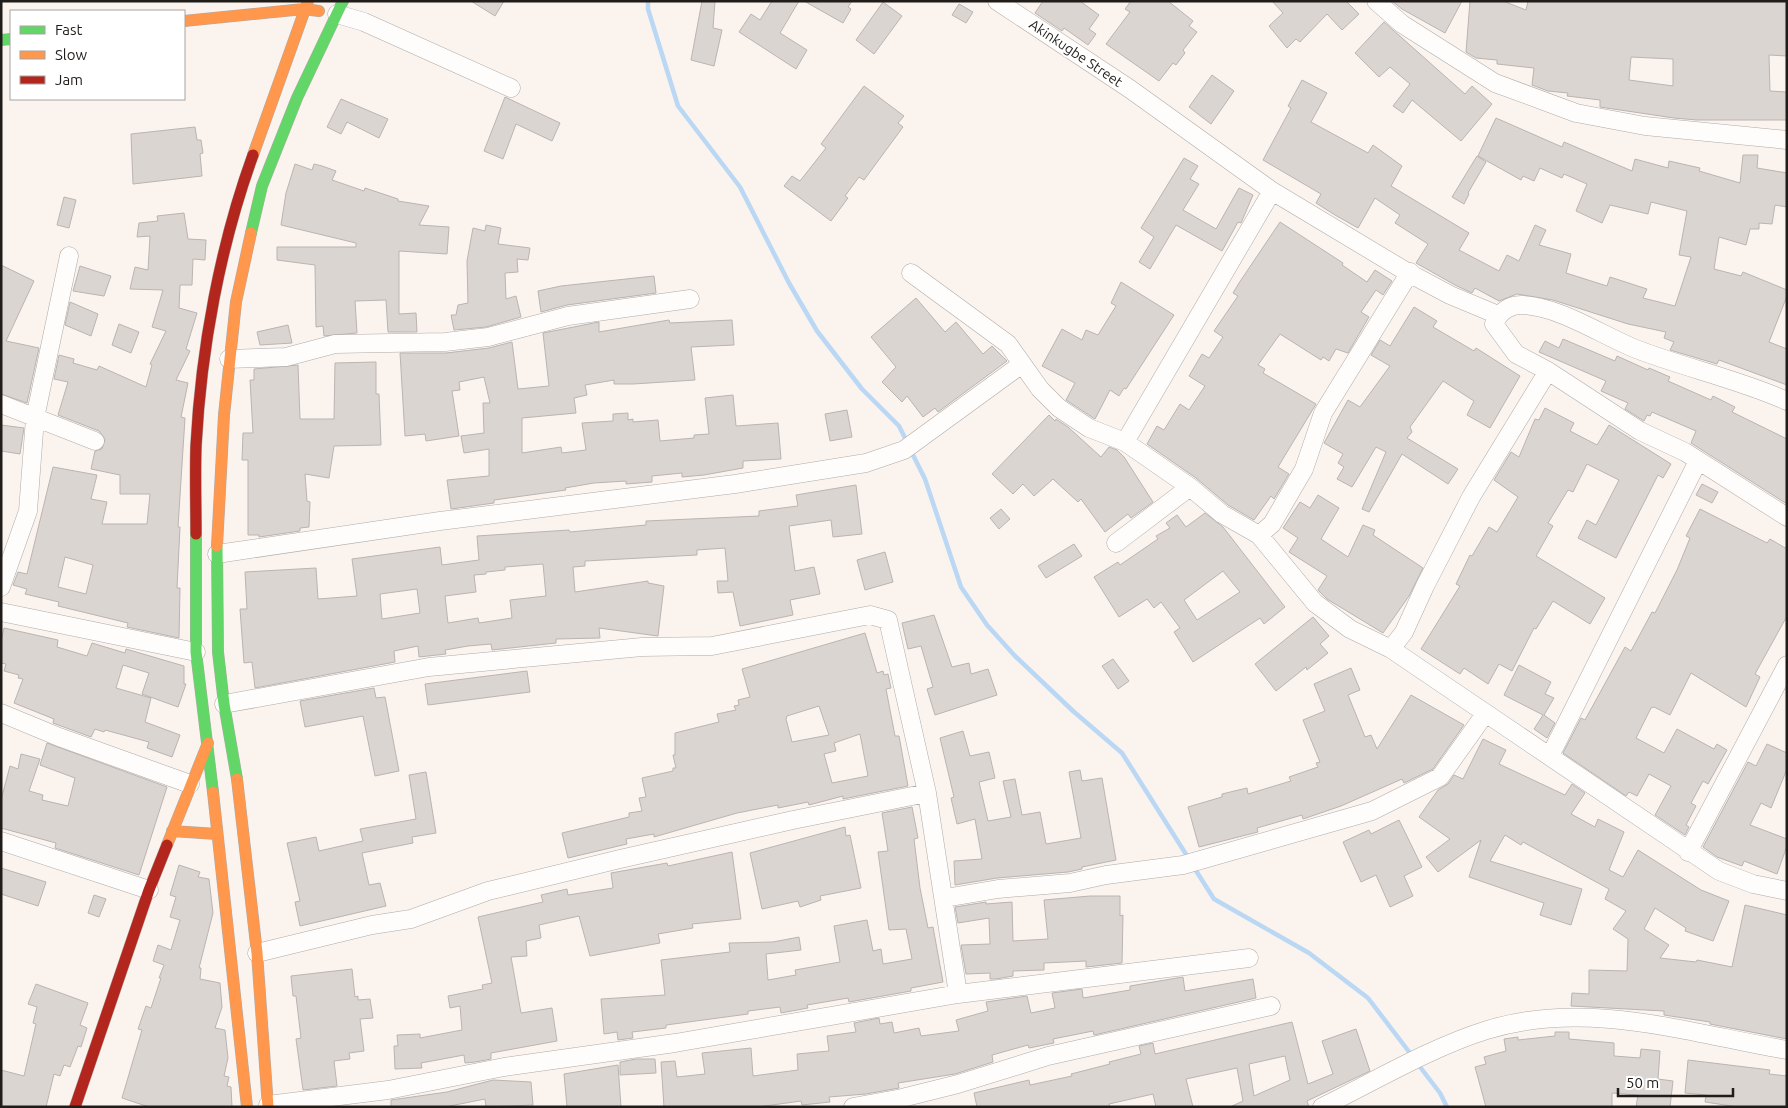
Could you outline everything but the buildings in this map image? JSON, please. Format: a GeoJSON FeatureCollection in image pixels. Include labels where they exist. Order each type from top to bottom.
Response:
{"type":"FeatureCollection","features":[{"type":"Feature","properties":{"kind":"main road"},"geometry":{"type":"LineString","coordinates":[[247,1107],[208,741],[196,652],[196,447],[202,389],[223,251],[249,166],[306,5]]}},
{"type":"Feature","properties":{"kind":"main road"},"geometry":{"type":"LineString","coordinates":[[185,21],[306,5],[340,7],[297,98],[262,186],[236,302],[224,415],[217,554],[218,652],[224,704],[236,767],[257,953],[268,1106]]}},
{"type":"Feature","properties":{"kind":"main road"},"geometry":{"type":"LineString","coordinates":[[75,1107],[150,890],[208,741]]}},
{"type":"Feature","properties":{"kind":"main road"},"geometry":{"type":"LineString","coordinates":[[172,831],[217,834]]}},
{"type":"Feature","properties":{"kind":"street","name":"Akinkugbe Street"},"geometry":{"type":"LineString","coordinates":[[997,1],[1130,89],[1272,191],[1450,295],[1498,314]]}},
{"type":"Feature","properties":{"kind":"street"},"geometry":{"type":"LineString","coordinates":[[1376,1],[1402,24],[1495,83],[1576,112],[1645,126],[1787,140]]}},
{"type":"Feature","properties":{"kind":"street"},"geometry":{"type":"LineString","coordinates":[[340,7],[364,22],[511,88]]}},
{"type":"Feature","properties":{"kind":"street"},"geometry":{"type":"LineString","coordinates":[[1125,442],[1272,191]]}},
{"type":"Feature","properties":{"kind":"street"},"geometry":{"type":"LineString","coordinates":[[1,587],[28,511],[35,418],[69,256]]}},
{"type":"Feature","properties":{"kind":"street"},"geometry":{"type":"LineString","coordinates":[[1259,535],[1272,524],[1304,469],[1323,413],[1410,272]]}},
{"type":"Feature","properties":{"kind":"street"},"geometry":{"type":"LineString","coordinates":[[911,274],[1008,344],[1040,390],[1059,408],[1089,428],[1125,442],[1190,487],[1222,514],[1259,535],[1315,603],[1350,629],[1391,649],[1688,852],[1719,871],[1753,884],[1787,891]]}},
{"type":"Feature","properties":{"kind":"street"},"geometry":{"type":"LineString","coordinates":[[229,359],[286,357],[335,344],[445,342],[488,337],[568,316],[690,299]]}},
{"type":"Feature","properties":{"kind":"street"},"geometry":{"type":"LineString","coordinates":[[1787,400],[1636,349],[1551,311],[1521,304],[1503,310],[1498,314],[1494,324],[1516,354],[1548,371],[1640,431],[1698,460],[1787,517]]}},
{"type":"Feature","properties":{"kind":"street"},"geometry":{"type":"LineString","coordinates":[[217,554],[440,521],[836,469],[866,463],[904,450],[1022,364]]}},
{"type":"Feature","properties":{"kind":"street"},"geometry":{"type":"LineString","coordinates":[[1391,649],[1404,632],[1471,497],[1548,371]]}},
{"type":"Feature","properties":{"kind":"street"},"geometry":{"type":"LineString","coordinates":[[1,404],[95,441]]}},
{"type":"Feature","properties":{"kind":"street"},"geometry":{"type":"LineString","coordinates":[[1550,756],[1698,460]]}},
{"type":"Feature","properties":{"kind":"street"},"geometry":{"type":"LineString","coordinates":[[1116,543],[1190,487]]}},
{"type":"Feature","properties":{"kind":"street"},"geometry":{"type":"LineString","coordinates":[[1,612],[196,652]]}},
{"type":"Feature","properties":{"kind":"street"},"geometry":{"type":"LineString","coordinates":[[224,704],[429,667],[642,646],[712,646],[870,616],[888,620],[927,793],[945,898],[958,994]]}},
{"type":"Feature","properties":{"kind":"street"},"geometry":{"type":"LineString","coordinates":[[1688,852],[1787,665]]}},
{"type":"Feature","properties":{"kind":"street"},"geometry":{"type":"LineString","coordinates":[[1,713],[59,737],[190,784]]}},
{"type":"Feature","properties":{"kind":"street"},"geometry":{"type":"LineString","coordinates":[[945,898],[998,889],[1070,883],[1106,875],[1183,865],[1372,811],[1440,776],[1485,714]]}},
{"type":"Feature","properties":{"kind":"street"},"geometry":{"type":"LineString","coordinates":[[257,953],[372,925],[411,918],[488,891],[582,868],[793,820],[927,793]]}},
{"type":"Feature","properties":{"kind":"street"},"geometry":{"type":"LineString","coordinates":[[1,841],[150,890]]}},
{"type":"Feature","properties":{"kind":"street"},"geometry":{"type":"LineString","coordinates":[[268,1106],[388,1090],[504,1067],[675,1043],[958,994],[1249,958]]}},
{"type":"Feature","properties":{"kind":"street"},"geometry":{"type":"LineString","coordinates":[[853,1107],[912,1096],[958,1084],[1048,1056],[1271,1006]]}},
{"type":"Feature","properties":{"kind":"street"},"geometry":{"type":"LineString","coordinates":[[1322,1107],[1436,1051],[1489,1030],[1519,1022],[1570,1016],[1635,1021],[1787,1050]]}},
{"type":"Feature","properties":{"kind":"waterway"},"geometry":{"type":"LineString","coordinates":[[648,1],[648,9],[678,106],[740,187],[789,283],[817,331],[862,389],[899,426],[907,442]]}},
{"type":"Feature","properties":{"kind":"waterway"},"geometry":{"type":"LineString","coordinates":[[910,449],[925,479],[961,587],[987,625],[1015,656],[1073,711],[1122,753],[1189,859]]}},
{"type":"Feature","properties":{"kind":"waterway"},"geometry":{"type":"LineString","coordinates":[[1193,866],[1214,899],[1309,953],[1368,998],[1413,1057]]}},
{"type":"Feature","properties":{"kind":"waterway"},"geometry":{"type":"LineString","coordinates":[[1417,1063],[1440,1093],[1447,1107]]}},
{"type":"Feature","properties":{"kind":"traffic: fast"},"geometry":{"type":"LineString","coordinates":[[251,233],[262,186],[297,98],[343,1]]}},
{"type":"Feature","properties":{"kind":"traffic: fast"},"geometry":{"type":"LineString","coordinates":[[1,40],[10,39]]}},
{"type":"Feature","properties":{"kind":"traffic: fast"},"geometry":{"type":"LineString","coordinates":[[196,534],[196,652],[213,792]]}},
{"type":"Feature","properties":{"kind":"traffic: fast"},"geometry":{"type":"LineString","coordinates":[[217,546],[218,652],[224,704],[237,779]]}},
{"type":"Feature","properties":{"kind":"traffic: slow"},"geometry":{"type":"LineString","coordinates":[[253,155],[308,1]]}},
{"type":"Feature","properties":{"kind":"traffic: slow"},"geometry":{"type":"LineString","coordinates":[[185,21],[304,9],[319,11]]}},
{"type":"Feature","properties":{"kind":"traffic: slow"},"geometry":{"type":"LineString","coordinates":[[217,546],[224,415],[236,302],[251,233]]}},
{"type":"Feature","properties":{"kind":"traffic: slow"},"geometry":{"type":"LineString","coordinates":[[167,845],[208,743]]}},
{"type":"Feature","properties":{"kind":"traffic: slow"},"geometry":{"type":"LineString","coordinates":[[237,779],[257,953],[268,1107]]}},
{"type":"Feature","properties":{"kind":"traffic: slow"},"geometry":{"type":"LineString","coordinates":[[213,792],[247,1107]]}},
{"type":"Feature","properties":{"kind":"traffic: slow"},"geometry":{"type":"LineString","coordinates":[[172,831],[217,834]]}},
{"type":"Feature","properties":{"kind":"traffic: jam"},"geometry":{"type":"LineString","coordinates":[[196,534],[196,446],[202,372],[222,261],[241,190],[253,155]]}},
{"type":"Feature","properties":{"kind":"traffic: jam"},"geometry":{"type":"LineString","coordinates":[[75,1107],[149,890],[167,845]]}}]}
